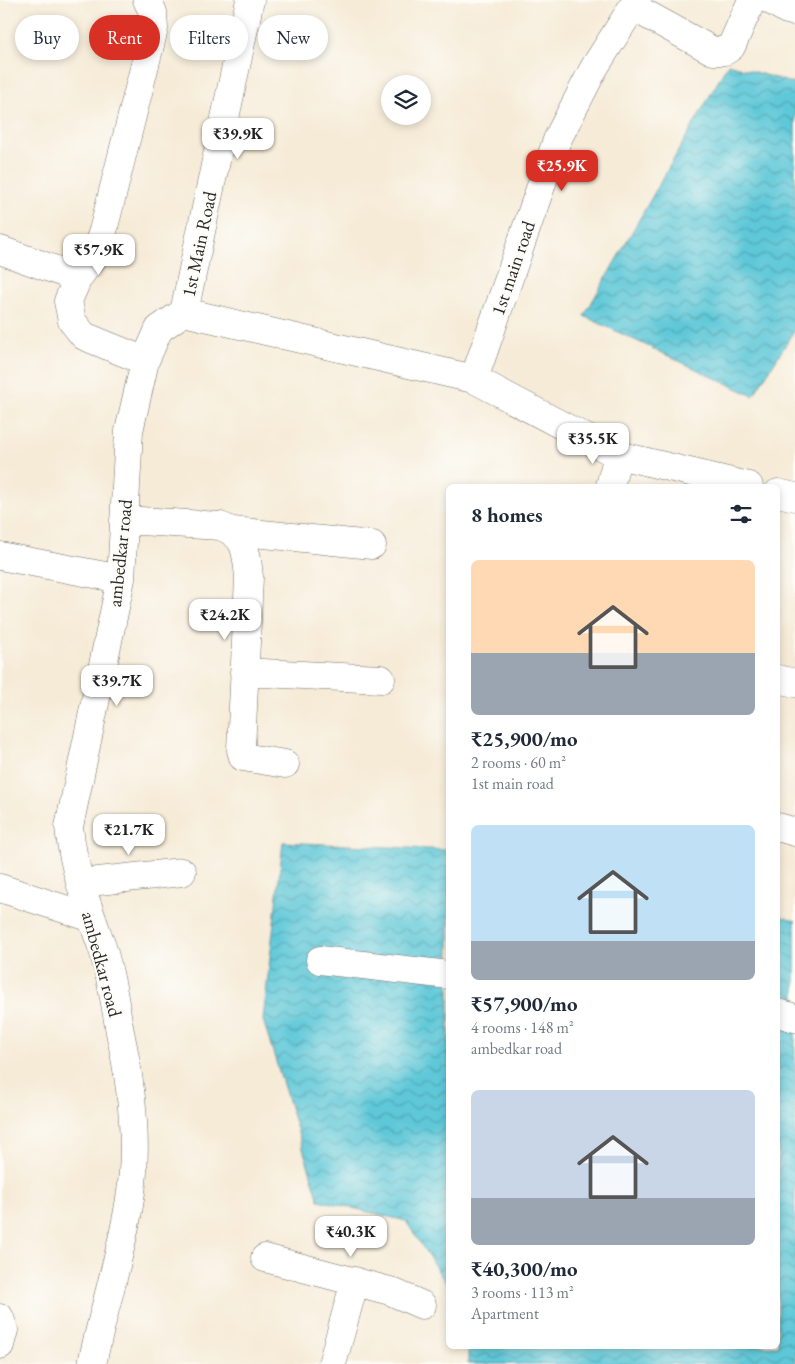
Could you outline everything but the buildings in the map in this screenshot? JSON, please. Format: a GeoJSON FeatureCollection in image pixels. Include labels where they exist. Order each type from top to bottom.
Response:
{"type":"FeatureCollection","features":[{"type":"Feature","properties":{"kind":"street"},"geometry":{"type":"LineString","coordinates":[[145,361],[84,336],[72,321],[68,300],[78,278],[94,256],[103,230],[154,29],[153,12],[147,0]]}},
{"type":"Feature","properties":{"kind":"street","name":"1st Main Road"},"geometry":{"type":"LineString","coordinates":[[184,312],[250,0]]}},
{"type":"Feature","properties":{"kind":"street"},"geometry":{"type":"LineString","coordinates":[[635,3],[713,51],[724,51],[731,47],[752,0]]}},
{"type":"Feature","properties":{"kind":"street"},"geometry":{"type":"LineString","coordinates":[[770,0],[787,10],[795,12]]}},
{"type":"Feature","properties":{"kind":"street","name":"1st main road"},"geometry":{"type":"LineString","coordinates":[[474,379],[557,140],[594,68],[635,3]]}},
{"type":"Feature","properties":{"kind":"street"},"geometry":{"type":"LineString","coordinates":[[0,250],[78,278]]}},
{"type":"Feature","properties":{"kind":"street"},"geometry":{"type":"LineString","coordinates":[[184,312],[474,379],[618,455],[741,484]]}},
{"type":"Feature","properties":{"kind":"street","name":"ambedkar road"},"geometry":{"type":"LineString","coordinates":[[92,1364],[130,1204],[134,1163],[129,1086],[121,1035],[102,948],[89,917],[71,852],[69,827],[122,579],[129,431],[145,361],[159,329],[184,312]]}},
{"type":"Feature","properties":{"kind":"street"},"geometry":{"type":"LineString","coordinates":[[611,484],[618,455]]}},
{"type":"Feature","properties":{"kind":"street"},"geometry":{"type":"LineString","coordinates":[[780,493],[795,497]]}},
{"type":"Feature","properties":{"kind":"street"},"geometry":{"type":"LineString","coordinates":[[124,520],[193,522],[220,526],[233,531],[372,545]]}},
{"type":"Feature","properties":{"kind":"street"},"geometry":{"type":"LineString","coordinates":[[233,531],[241,539],[246,552],[248,577],[241,750],[243,757],[285,764]]}},
{"type":"Feature","properties":{"kind":"street"},"geometry":{"type":"LineString","coordinates":[[0,556],[122,579]]}},
{"type":"Feature","properties":{"kind":"street"},"geometry":{"type":"LineString","coordinates":[[244,672],[381,679]]}},
{"type":"Feature","properties":{"kind":"street"},"geometry":{"type":"LineString","coordinates":[[780,679],[795,683]]}},
{"type":"Feature","properties":{"kind":"street"},"geometry":{"type":"LineString","coordinates":[[780,828],[795,832]]}},
{"type":"Feature","properties":{"kind":"street"},"geometry":{"type":"LineString","coordinates":[[80,883],[182,872]]}},
{"type":"Feature","properties":{"kind":"street"},"geometry":{"type":"LineString","coordinates":[[0,888],[89,917]]}},
{"type":"Feature","properties":{"kind":"street"},"geometry":{"type":"LineString","coordinates":[[320,960],[446,975]]}},
{"type":"Feature","properties":{"kind":"street"},"geometry":{"type":"LineString","coordinates":[[780,1014],[795,1018]]}},
{"type":"Feature","properties":{"kind":"street"},"geometry":{"type":"LineString","coordinates":[[265,1258],[390,1291],[422,1305]]}},
{"type":"Feature","properties":{"kind":"street"},"geometry":{"type":"LineString","coordinates":[[332,1364],[355,1281]]}},
{"type":"Feature","properties":{"kind":"street"},"geometry":{"type":"LineString","coordinates":[[0,1318],[4,1330],[0,1345]]}},
{"type":"Feature","properties":{"kind":"water"},"geometry":{"type":"Polygon","coordinates":[[[728,64],[795,84],[795,330],[753,396],[584,316],[728,64]]]}},
{"type":"Feature","properties":{"kind":"water"},"geometry":{"type":"Polygon","coordinates":[[[283,842],[446,850],[446,1283],[406,1221],[319,1200],[263,1020],[283,842]]]}},
{"type":"Feature","properties":{"kind":"water"},"geometry":{"type":"Polygon","coordinates":[[[780,916],[795,920],[795,1364],[468,1364],[468,1349],[780,1349],[780,916]]]}}]}
